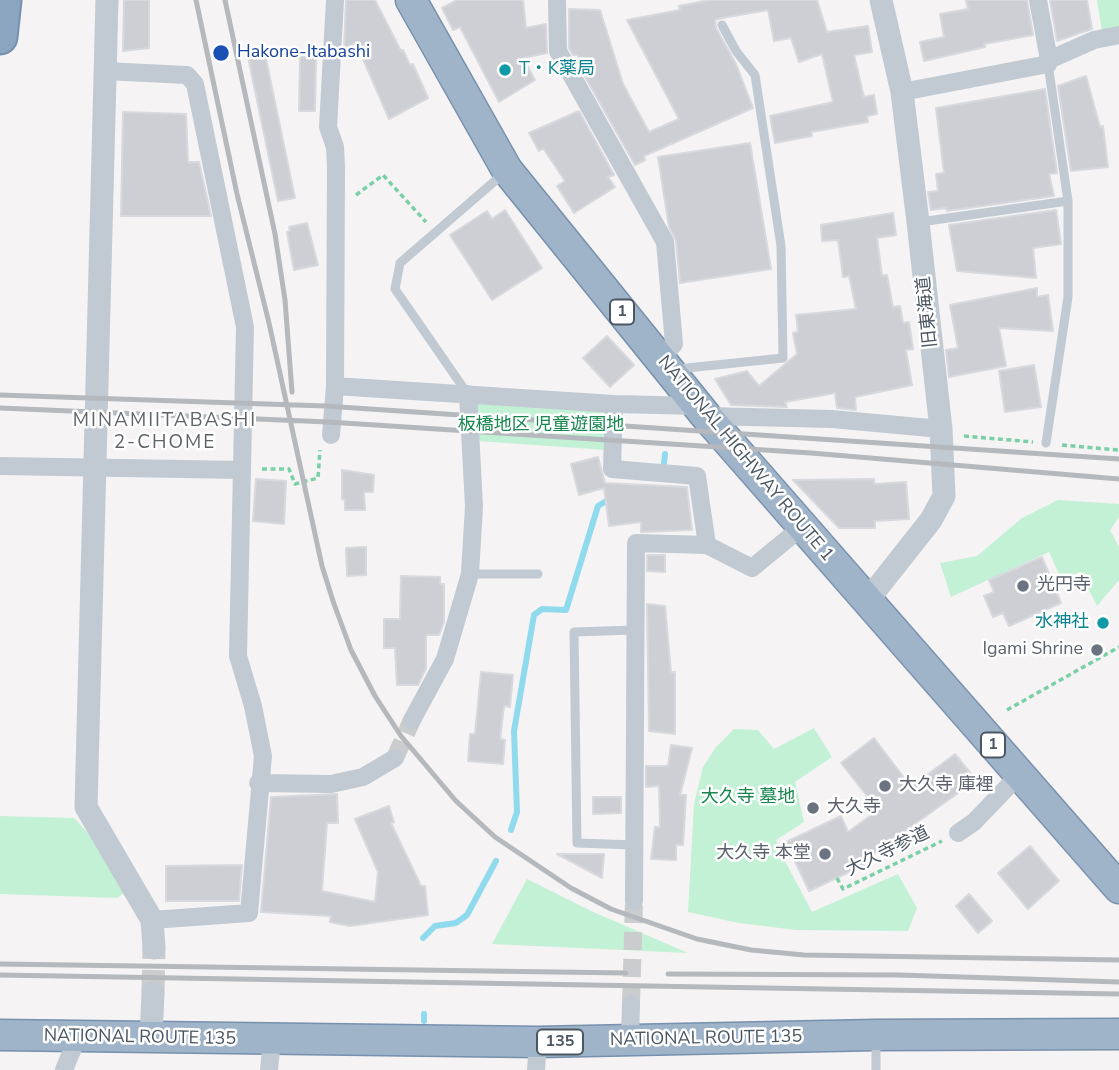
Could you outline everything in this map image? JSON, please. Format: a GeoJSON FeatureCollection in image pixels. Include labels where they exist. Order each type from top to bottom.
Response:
{"type":"FeatureCollection","features":[{"type":"Feature","properties":{"kind":"highway"},"geometry":{"type":"LineString","coordinates":[[0,37],[4,0]]}},
{"type":"Feature","properties":{"kind":"highway","name":"NATIONAL HIGHWAY ROUTE 1"},"geometry":{"type":"LineString","coordinates":[[411,0],[507,170],[702,411],[1119,888]]}},
{"type":"Feature","properties":{"kind":"highway","name":"NATIONAL ROUTE 135"},"geometry":{"type":"LineString","coordinates":[[0,1035],[272,1040],[537,1056],[630,1040],[1119,1034]]}},
{"type":"Feature","properties":{"kind":"street"},"geometry":{"type":"LineString","coordinates":[[107,0],[86,807],[152,920],[154,948]]}},
{"type":"Feature","properties":{"kind":"street"},"geometry":{"type":"LineString","coordinates":[[331,435],[335,386],[337,209],[335,147],[328,127],[335,0]]}},
{"type":"Feature","properties":{"kind":"street"},"geometry":{"type":"LineString","coordinates":[[557,0],[558,51],[665,242],[674,344],[664,364]]}},
{"type":"Feature","properties":{"kind":"street","name":"旧東海道"},"geometry":{"type":"LineString","coordinates":[[867,601],[930,520],[944,496],[941,429],[902,92],[881,0]]}},
{"type":"Feature","properties":{"kind":"street"},"geometry":{"type":"LineString","coordinates":[[1038,0],[1049,62]]}},
{"type":"Feature","properties":{"kind":"street"},"geometry":{"type":"LineString","coordinates":[[902,92],[1049,62],[1094,40],[1119,35]]}},
{"type":"Feature","properties":{"kind":"street"},"geometry":{"type":"LineString","coordinates":[[105,71],[187,75],[195,84],[245,327],[238,656],[253,706],[263,756],[258,783],[249,913],[152,920]]}},
{"type":"Feature","properties":{"kind":"street"},"geometry":{"type":"LineString","coordinates":[[335,386],[832,419],[941,429]]}},
{"type":"Feature","properties":{"kind":"street"},"geometry":{"type":"LineString","coordinates":[[412,720],[444,659],[470,574],[474,506],[468,394]]}},
{"type":"Feature","properties":{"kind":"street"},"geometry":{"type":"LineString","coordinates":[[614,404],[612,469],[697,476],[707,545]]}},
{"type":"Feature","properties":{"kind":"street"},"geometry":{"type":"LineString","coordinates":[[0,466],[242,470]]}},
{"type":"Feature","properties":{"kind":"street"},"geometry":{"type":"LineString","coordinates":[[634,901],[636,543],[707,545],[752,568],[802,527]]}},
{"type":"Feature","properties":{"kind":"street"},"geometry":{"type":"LineString","coordinates":[[258,783],[331,784],[363,777],[395,758]]}},
{"type":"Feature","properties":{"kind":"street"},"geometry":{"type":"LineString","coordinates":[[958,833],[974,822],[1019,775]]}},
{"type":"Feature","properties":{"kind":"street"},"geometry":{"type":"LineString","coordinates":[[151,1038],[153,993]]}},
{"type":"Feature","properties":{"kind":"street"},"geometry":{"type":"LineString","coordinates":[[630,1040],[631,1004]]}},
{"type":"Feature","properties":{"kind":"street"},"geometry":{"type":"LineString","coordinates":[[64,1070],[78,1036]]}},
{"type":"Feature","properties":{"kind":"street"},"geometry":{"type":"LineString","coordinates":[[269,1070],[272,1040]]}},
{"type":"Feature","properties":{"kind":"lane"},"geometry":{"type":"LineString","coordinates":[[664,364],[783,358],[781,246],[755,75],[736,51],[722,25]]}},
{"type":"Feature","properties":{"kind":"lane"},"geometry":{"type":"LineString","coordinates":[[1046,443],[1068,297],[1068,201],[1049,62]]}},
{"type":"Feature","properties":{"kind":"lane"},"geometry":{"type":"LineString","coordinates":[[468,394],[395,289],[400,263],[507,170]]}},
{"type":"Feature","properties":{"kind":"lane"},"geometry":{"type":"LineString","coordinates":[[918,222],[1068,201]]}},
{"type":"Feature","properties":{"kind":"lane"},"geometry":{"type":"LineString","coordinates":[[470,574],[538,574]]}},
{"type":"Feature","properties":{"kind":"lane"},"geometry":{"type":"LineString","coordinates":[[634,631],[574,632],[577,844],[636,845]]}},
{"type":"Feature","properties":{"kind":"lane"},"geometry":{"type":"LineString","coordinates":[[875,1035],[876,1070]]}},
{"type":"Feature","properties":{"kind":"path"},"geometry":{"type":"LineString","coordinates":[[337,209],[383,175],[435,232]]}},
{"type":"Feature","properties":{"kind":"path"},"geometry":{"type":"LineString","coordinates":[[242,470],[289,469],[295,484],[318,478],[318,453],[331,435]]}},
{"type":"Feature","properties":{"kind":"path"},"geometry":{"type":"LineString","coordinates":[[1007,710],[1119,647]]}},
{"type":"Feature","properties":{"kind":"path","name":"大久寺参道"},"geometry":{"type":"LineString","coordinates":[[837,878],[843,890],[958,833]]}},
{"type":"Feature","properties":{"kind":"green space"},"geometry":{"type":"Polygon","coordinates":[[[1097,0],[1119,0],[1119,29],[1102,32],[1097,0]]]}},
{"type":"Feature","properties":{"kind":"green space","name":"板橋地区 児童遊園地"},"geometry":{"type":"Polygon","coordinates":[[[474,401],[607,410],[607,450],[477,441],[474,401]]]}},
{"type":"Feature","properties":{"kind":"green space"},"geometry":{"type":"Polygon","coordinates":[[[1058,500],[1119,504],[1119,517],[1110,530],[1119,547],[1119,580],[1097,606],[1080,572],[1061,579],[1049,552],[951,597],[940,563],[977,556],[1022,518],[1058,500]]]}},
{"type":"Feature","properties":{"kind":"green space","name":"大久寺 墓地"},"geometry":{"type":"Polygon","coordinates":[[[814,728],[832,757],[795,782],[804,822],[776,840],[786,863],[812,912],[898,874],[917,908],[908,931],[796,930],[739,923],[688,912],[694,804],[703,767],[716,747],[734,729],[758,730],[774,749],[814,728]]]}},
{"type":"Feature","properties":{"kind":"green space"},"geometry":{"type":"Polygon","coordinates":[[[0,816],[74,818],[88,833],[124,893],[117,898],[0,894],[0,816]]]}},
{"type":"Feature","properties":{"kind":"green space"},"geometry":{"type":"Polygon","coordinates":[[[527,879],[591,911],[688,953],[492,944],[527,879]]]}},
{"type":"Feature","properties":{"kind":"building"},"geometry":{"type":"Polygon","coordinates":[[[124,0],[149,0],[149,48],[123,51],[124,0]]]}},
{"type":"Feature","properties":{"kind":"building"},"geometry":{"type":"Polygon","coordinates":[[[346,0],[375,0],[401,51],[403,50],[410,65],[413,64],[428,98],[389,119],[356,43],[344,49],[346,0]]]}},
{"type":"Feature","properties":{"kind":"building"},"geometry":{"type":"Polygon","coordinates":[[[457,0],[523,0],[526,28],[546,24],[547,53],[523,58],[535,80],[499,102],[460,27],[453,30],[442,8],[457,0]]]}},
{"type":"Feature","properties":{"kind":"building"},"geometry":{"type":"Polygon","coordinates":[[[709,0],[817,0],[827,32],[868,26],[872,52],[854,55],[864,97],[874,95],[877,114],[867,116],[868,122],[811,132],[812,136],[775,143],[770,116],[833,102],[822,54],[799,62],[791,38],[774,41],[768,10],[722,18],[715,20],[716,28],[736,64],[753,108],[644,156],[645,160],[635,165],[584,75],[578,55],[573,55],[569,48],[569,9],[600,10],[623,84],[649,132],[679,119],[627,20],[680,10],[679,6],[709,0]]]}},
{"type":"Feature","properties":{"kind":"building"},"geometry":{"type":"Polygon","coordinates":[[[966,0],[1027,0],[1033,35],[984,44],[985,47],[924,61],[920,42],[944,37],[940,14],[968,9],[966,0]]]}},
{"type":"Feature","properties":{"kind":"building"},"geometry":{"type":"Polygon","coordinates":[[[1050,0],[1087,0],[1092,29],[1057,41],[1050,0]]]}},
{"type":"Feature","properties":{"kind":"building"},"geometry":{"type":"Polygon","coordinates":[[[265,54],[295,198],[278,201],[248,57],[265,54]]]}},
{"type":"Feature","properties":{"kind":"building"},"geometry":{"type":"Polygon","coordinates":[[[300,56],[316,57],[315,111],[299,111],[300,56]]]}},
{"type":"Feature","properties":{"kind":"building"},"geometry":{"type":"Polygon","coordinates":[[[1086,76],[1100,127],[1103,126],[1108,167],[1071,171],[1058,86],[1086,76]]]}},
{"type":"Feature","properties":{"kind":"building"},"geometry":{"type":"Polygon","coordinates":[[[1045,89],[1057,173],[1049,174],[1054,196],[947,211],[946,208],[931,210],[928,192],[938,191],[936,174],[944,173],[936,108],[1045,89]]]}},
{"type":"Feature","properties":{"kind":"building"},"geometry":{"type":"Polygon","coordinates":[[[579,111],[614,175],[608,177],[615,187],[574,213],[557,186],[565,181],[543,148],[539,151],[529,133],[579,111]]]}},
{"type":"Feature","properties":{"kind":"building"},"geometry":{"type":"Polygon","coordinates":[[[123,112],[186,114],[188,162],[199,162],[211,216],[121,216],[123,112]]]}},
{"type":"Feature","properties":{"kind":"building"},"geometry":{"type":"Polygon","coordinates":[[[750,143],[771,269],[680,283],[676,241],[669,227],[658,157],[750,143]]]}},
{"type":"Feature","properties":{"kind":"building"},"geometry":{"type":"Polygon","coordinates":[[[505,210],[542,268],[492,300],[450,235],[487,211],[492,219],[505,210]]]}},
{"type":"Feature","properties":{"kind":"building"},"geometry":{"type":"Polygon","coordinates":[[[1056,210],[1061,244],[1033,248],[1036,278],[957,271],[949,225],[1056,210]]]}},
{"type":"Feature","properties":{"kind":"building"},"geometry":{"type":"Polygon","coordinates":[[[893,213],[896,235],[877,238],[882,276],[887,275],[893,307],[900,306],[903,323],[909,322],[913,349],[906,350],[912,385],[855,397],[856,410],[837,408],[835,393],[785,402],[787,407],[731,405],[715,379],[747,371],[759,386],[797,354],[793,333],[798,332],[796,315],[856,309],[849,276],[843,277],[838,240],[822,241],[821,225],[893,213]]]}},
{"type":"Feature","properties":{"kind":"building"},"geometry":{"type":"Polygon","coordinates":[[[307,223],[318,265],[294,270],[287,232],[290,231],[289,227],[307,223]]]}},
{"type":"Feature","properties":{"kind":"building"},"geometry":{"type":"Polygon","coordinates":[[[1037,288],[1037,297],[1048,295],[1053,331],[999,328],[1006,366],[949,377],[946,350],[958,348],[950,305],[1037,288]]]}},
{"type":"Feature","properties":{"kind":"building"},"geometry":{"type":"Polygon","coordinates":[[[607,336],[634,365],[610,387],[583,358],[607,336]]]}},
{"type":"Feature","properties":{"kind":"building"},"geometry":{"type":"Polygon","coordinates":[[[1034,365],[1041,407],[1005,412],[999,371],[1034,365]]]}},
{"type":"Feature","properties":{"kind":"building"},"geometry":{"type":"Polygon","coordinates":[[[598,457],[605,483],[687,487],[692,530],[641,532],[641,522],[609,526],[604,488],[579,495],[571,464],[598,457]]]}},
{"type":"Feature","properties":{"kind":"building"},"geometry":{"type":"Polygon","coordinates":[[[342,470],[374,475],[373,492],[364,492],[365,510],[345,510],[345,500],[342,499],[342,470]]]}},
{"type":"Feature","properties":{"kind":"building"},"geometry":{"type":"Polygon","coordinates":[[[256,479],[286,481],[284,524],[253,521],[256,479]]]}},
{"type":"Feature","properties":{"kind":"building"},"geometry":{"type":"Polygon","coordinates":[[[874,479],[874,484],[906,482],[909,519],[875,521],[875,528],[839,528],[793,480],[874,479]]]}},
{"type":"Feature","properties":{"kind":"building"},"geometry":{"type":"Polygon","coordinates":[[[366,547],[366,575],[347,576],[346,548],[366,547]]]}},
{"type":"Feature","properties":{"kind":"building"},"geometry":{"type":"Polygon","coordinates":[[[647,555],[665,555],[665,572],[647,571],[647,555]]]}},
{"type":"Feature","properties":{"kind":"building","name":"光円寺"},"geometry":{"type":"Polygon","coordinates":[[[1042,557],[1061,603],[1009,626],[1003,613],[993,617],[984,596],[994,592],[989,580],[1042,557]]]}},
{"type":"Feature","properties":{"kind":"building"},"geometry":{"type":"Polygon","coordinates":[[[401,576],[440,577],[440,584],[444,584],[444,622],[439,635],[426,635],[426,668],[418,685],[397,685],[395,648],[384,648],[384,619],[400,619],[401,576]]]}},
{"type":"Feature","properties":{"kind":"building"},"geometry":{"type":"Polygon","coordinates":[[[647,604],[665,606],[671,672],[675,672],[675,734],[649,731],[647,604]]]}},
{"type":"Feature","properties":{"kind":"building"},"geometry":{"type":"Polygon","coordinates":[[[481,672],[513,675],[510,707],[504,706],[500,739],[505,740],[503,764],[468,761],[470,734],[475,734],[481,672]]]}},
{"type":"Feature","properties":{"kind":"building"},"geometry":{"type":"Polygon","coordinates":[[[874,738],[911,787],[955,754],[976,780],[862,862],[864,865],[809,891],[786,842],[841,816],[848,832],[878,810],[841,763],[874,738]]]}},
{"type":"Feature","properties":{"kind":"building"},"geometry":{"type":"Polygon","coordinates":[[[671,745],[692,748],[680,795],[686,795],[683,845],[676,845],[676,860],[651,859],[655,827],[660,827],[659,786],[646,787],[646,766],[668,766],[671,745]]]}},
{"type":"Feature","properties":{"kind":"building"},"geometry":{"type":"Polygon","coordinates":[[[337,794],[338,823],[327,823],[322,891],[375,902],[378,872],[355,819],[389,806],[394,822],[391,823],[421,886],[425,886],[428,915],[350,926],[330,922],[331,916],[261,912],[271,797],[337,794]]]}},
{"type":"Feature","properties":{"kind":"building"},"geometry":{"type":"Polygon","coordinates":[[[593,797],[621,797],[621,813],[593,814],[593,797]]]}},
{"type":"Feature","properties":{"kind":"building"},"geometry":{"type":"Polygon","coordinates":[[[1030,846],[1059,881],[1028,909],[998,873],[1030,846]]]}},
{"type":"Feature","properties":{"kind":"building"},"geometry":{"type":"Polygon","coordinates":[[[557,854],[604,854],[602,878],[557,854]]]}},
{"type":"Feature","properties":{"kind":"building"},"geometry":{"type":"Polygon","coordinates":[[[242,865],[239,901],[166,901],[166,866],[242,865]]]}},
{"type":"Feature","properties":{"kind":"building"},"geometry":{"type":"Polygon","coordinates":[[[969,894],[992,921],[978,933],[956,906],[969,894]]]}},
{"type":"Feature","properties":{"kind":"waterway"},"geometry":{"type":"LineString","coordinates":[[664,463],[665,454]]}},
{"type":"Feature","properties":{"kind":"waterway"},"geometry":{"type":"LineString","coordinates":[[511,830],[517,812],[514,731],[534,615],[542,609],[566,610],[598,506],[611,498]]}},
{"type":"Feature","properties":{"kind":"waterway"},"geometry":{"type":"LineString","coordinates":[[423,938],[435,926],[456,923],[467,915],[496,861]]}},
{"type":"Feature","properties":{"kind":"waterway"},"geometry":{"type":"LineString","coordinates":[[424,1014],[424,1021]]}},
{"type":"Feature","properties":{"kind":"tunnel"},"geometry":{"type":"LineString","coordinates":[[395,758],[412,720]]}},
{"type":"Feature","properties":{"kind":"tunnel"},"geometry":{"type":"LineString","coordinates":[[631,1004],[634,901]]}},
{"type":"Feature","properties":{"kind":"tunnel"},"geometry":{"type":"LineString","coordinates":[[153,993],[154,948]]}},
{"type":"Feature","properties":{"kind":"railway"},"geometry":{"type":"LineString","coordinates":[[196,0],[237,194],[269,323],[322,566],[334,604],[351,650],[375,696],[401,736],[456,801],[495,837],[571,888],[611,909],[697,939],[751,950],[804,955],[1119,960]]}},
{"type":"Feature","properties":{"kind":"railway"},"geometry":{"type":"LineString","coordinates":[[225,0],[275,234],[285,300],[292,392]]}},
{"type":"Feature","properties":{"kind":"railway"},"geometry":{"type":"LineString","coordinates":[[0,395],[325,406],[1119,459]]}},
{"type":"Feature","properties":{"kind":"railway"},"geometry":{"type":"LineString","coordinates":[[0,408],[328,422],[811,453],[1119,479]]}},
{"type":"Feature","properties":{"kind":"railway"},"geometry":{"type":"LineString","coordinates":[[0,964],[626,973]]}},
{"type":"Feature","properties":{"kind":"railway"},"geometry":{"type":"LineString","coordinates":[[668,974],[899,975],[1119,982]]}},
{"type":"Feature","properties":{"kind":"railway"},"geometry":{"type":"LineString","coordinates":[[0,975],[1119,994]]}},
{"type":"Feature","properties":{"kind":"place","name":"Hakone-Itabashi"},"geometry":{"type":"Point","coordinates":[221,53]}},
{"type":"Feature","properties":{"kind":"place","name":"T・K薬局"},"geometry":{"type":"Point","coordinates":[505,70]}},
{"type":"Feature","properties":{"kind":"place","name":"光円寺"},"geometry":{"type":"Point","coordinates":[1023,586]}},
{"type":"Feature","properties":{"kind":"place","name":"水神社"},"geometry":{"type":"Point","coordinates":[1103,623]}},
{"type":"Feature","properties":{"kind":"place","name":"Igami Shrine"},"geometry":{"type":"Point","coordinates":[1097,650]}},
{"type":"Feature","properties":{"kind":"place","name":"大久寺 庫裡"},"geometry":{"type":"Point","coordinates":[885,786]}},
{"type":"Feature","properties":{"kind":"place","name":"大久寺"},"geometry":{"type":"Point","coordinates":[813,808]}},
{"type":"Feature","properties":{"kind":"place","name":"大久寺 本堂"},"geometry":{"type":"Point","coordinates":[825,854]}},
{"type":"Feature","properties":{"kind":"district","name":"MINAMIITABASHI 2-CHOME"},"geometry":{"type":"Point","coordinates":[165,432]}}]}
